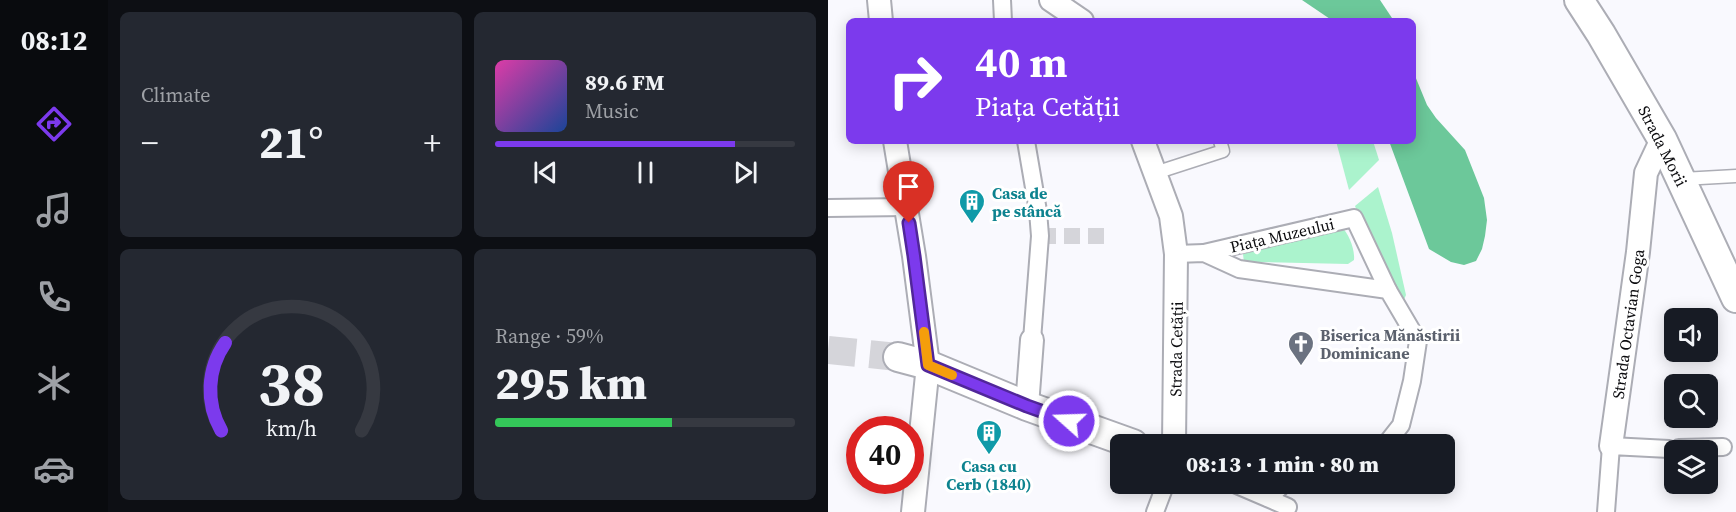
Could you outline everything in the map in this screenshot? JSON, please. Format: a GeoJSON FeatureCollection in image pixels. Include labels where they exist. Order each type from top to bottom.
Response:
{"type":"FeatureCollection","features":[{"type":"Feature","properties":{"kind":"street"},"geometry":{"type":"LineString","coordinates":[[879,0],[881,18]]}},
{"type":"Feature","properties":{"kind":"street"},"geometry":{"type":"LineString","coordinates":[[1002,0],[1003,18]]}},
{"type":"Feature","properties":{"kind":"street"},"geometry":{"type":"LineString","coordinates":[[1051,0],[1078,18]]}},
{"type":"Feature","properties":{"kind":"street","name":"Strada Morii"},"geometry":{"type":"LineString","coordinates":[[1580,0],[1662,139],[1736,298]]}},
{"type":"Feature","properties":{"kind":"street","name":"Strada Octavian Goga"},"geometry":{"type":"LineString","coordinates":[[1606,512],[1611,446],[1638,252],[1646,173],[1662,139]]}},
{"type":"Feature","properties":{"kind":"street"},"geometry":{"type":"LineString","coordinates":[[896,144],[914,256],[928,365],[913,512]]}},
{"type":"Feature","properties":{"kind":"street"},"geometry":{"type":"LineString","coordinates":[[1027,144],[1040,236],[1027,406]]}},
{"type":"Feature","properties":{"kind":"street"},"geometry":{"type":"LineString","coordinates":[[1144,144],[1171,216],[1176,254]]}},
{"type":"Feature","properties":{"kind":"street"},"geometry":{"type":"LineString","coordinates":[[828,208],[906,207]]}},
{"type":"Feature","properties":{"kind":"street","name":"Piața Muzeului"},"geometry":{"type":"LineString","coordinates":[[1176,254],[1204,253],[1354,218],[1388,290],[1418,342],[1412,381],[1401,425],[1394,434]]}},
{"type":"Feature","properties":{"kind":"street","name":"Piața Muzeului"},"geometry":{"type":"LineString","coordinates":[[1204,253],[1239,269],[1388,290]]}},
{"type":"Feature","properties":{"kind":"street","name":"Strada Cetății"},"geometry":{"type":"LineString","coordinates":[[1174,434],[1176,254]]}},
{"type":"Feature","properties":{"kind":"street"},"geometry":{"type":"LineString","coordinates":[[898,357],[928,365],[1027,406],[1110,436]]}},
{"type":"Feature","properties":{"kind":"street"},"geometry":{"type":"LineString","coordinates":[[1611,446],[1730,447]]}},
{"type":"Feature","properties":{"kind":"street"},"geometry":{"type":"LineString","coordinates":[[1155,512],[1162,494]]}},
{"type":"Feature","properties":{"kind":"street"},"geometry":{"type":"LineString","coordinates":[[1258,494],[1288,507]]}},
{"type":"Feature","properties":{"kind":"street"},"geometry":{"type":"LineString","coordinates":[[1268,498],[1273,494]]}},
{"type":"Feature","properties":{"kind":"lane"},"geometry":{"type":"LineString","coordinates":[[1155,173],[1223,151],[1221,144]]}},
{"type":"Feature","properties":{"kind":"lane"},"geometry":{"type":"LineString","coordinates":[[1681,179],[1736,176]]}},
{"type":"Feature","properties":{"kind":"green space"},"geometry":{"type":"Polygon","coordinates":[[[1302,0],[1380,0],[1392,18],[1329,18],[1302,0]]]}},
{"type":"Feature","properties":{"kind":"green space"},"geometry":{"type":"Polygon","coordinates":[[[1416,78],[1427,105],[1465,150],[1484,198],[1487,220],[1482,249],[1476,261],[1464,265],[1451,262],[1429,249],[1390,144],[1416,144],[1416,78]]]}},
{"type":"Feature","properties":{"kind":"green space"},"geometry":{"type":"Polygon","coordinates":[[[1337,144],[1374,144],[1379,160],[1349,190],[1337,144]]]}},
{"type":"Feature","properties":{"kind":"green space"},"geometry":{"type":"Polygon","coordinates":[[[1378,187],[1392,233],[1406,295],[1403,302],[1371,248],[1355,206],[1378,187]]]}},
{"type":"Feature","properties":{"kind":"green space"},"geometry":{"type":"Polygon","coordinates":[[[1341,226],[1349,237],[1354,251],[1354,260],[1348,264],[1244,263],[1243,254],[1341,226]]]}},
{"type":"Feature","properties":{"kind":"tunnel"},"geometry":{"type":"LineString","coordinates":[[1040,236],[1110,236]]}},
{"type":"Feature","properties":{"kind":"tunnel"},"geometry":{"type":"LineString","coordinates":[[828,350],[898,357]]}},
{"type":"Feature","properties":{"kind":"slow traffic"},"geometry":{"type":"LineString","coordinates":[[924,332],[928,365],[952,375]]}},
{"type":"Feature","properties":{"kind":"place","name":"Casa de pe stâncă"},"geometry":{"type":"Point","coordinates":[972,225]}},
{"type":"Feature","properties":{"kind":"place","name":"Biserica Mănăstirii Dominicane"},"geometry":{"type":"Point","coordinates":[1301,367]}},
{"type":"Feature","properties":{"kind":"place","name":"Casa cu Cerb (1840)"},"geometry":{"type":"Point","coordinates":[989,456]}},
{"type":"Feature","properties":{"kind":"route"},"geometry":{"type":"LineString","coordinates":[[909,223],[928,365],[1069,421]]}}]}
